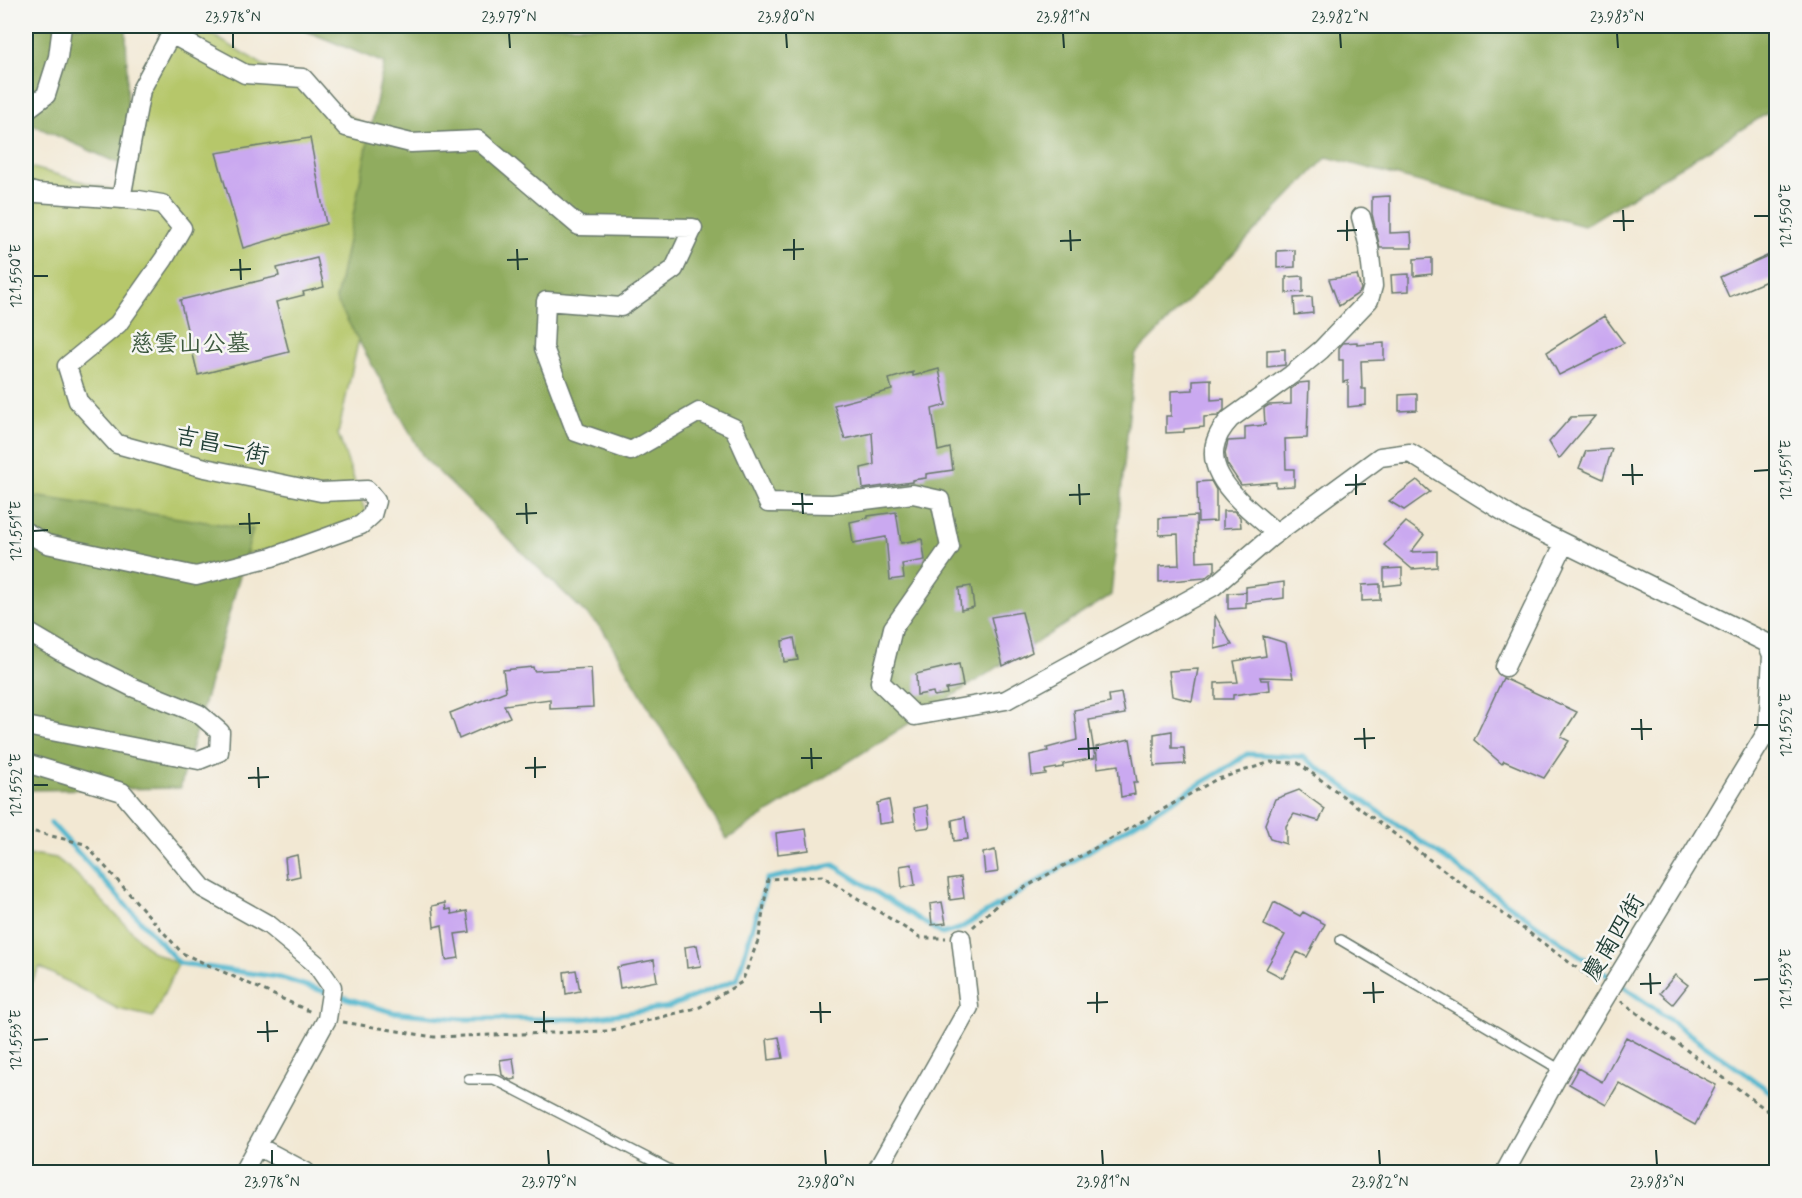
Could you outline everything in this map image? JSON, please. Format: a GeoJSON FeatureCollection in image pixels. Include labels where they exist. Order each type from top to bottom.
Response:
{"type":"FeatureCollection","features":[{"type":"Feature","properties":{"kind":"street"},"geometry":{"type":"LineString","coordinates":[[26,110],[46,95],[58,57],[62,26]]}},
{"type":"Feature","properties":{"kind":"street"},"geometry":{"type":"LineString","coordinates":[[121,199],[141,90],[171,34],[244,74],[303,78],[346,127],[411,143],[478,140],[579,226],[693,228],[674,269],[621,307],[546,301],[544,348],[576,432],[632,451],[699,412],[734,428],[768,503],[833,504],[913,494],[940,500],[951,547],[893,628],[880,682],[915,716],[1006,700],[1214,586],[1276,533],[1380,457],[1410,453],[1517,520],[1767,643],[1772,655],[1772,731]]}},
{"type":"Feature","properties":{"kind":"street","name":"吉昌一街"},"geometry":{"type":"LineString","coordinates":[[26,190],[37,193],[162,204],[182,228],[164,259],[118,324],[67,366],[78,400],[117,444],[205,468],[321,492],[367,490],[376,501],[372,515],[361,525],[272,557],[196,576],[47,544],[26,532]]}},
{"type":"Feature","properties":{"kind":"street"},"geometry":{"type":"LineString","coordinates":[[1276,533],[1222,481],[1215,462],[1214,447],[1223,426],[1230,418],[1291,375],[1321,350],[1369,300],[1373,286],[1369,247],[1362,217]]}},
{"type":"Feature","properties":{"kind":"street"},"geometry":{"type":"LineString","coordinates":[[1505,667],[1564,543]]}},
{"type":"Feature","properties":{"kind":"street"},"geometry":{"type":"LineString","coordinates":[[26,631],[60,651],[132,687],[199,714],[220,732],[219,752],[199,760],[26,726]]}},
{"type":"Feature","properties":{"kind":"street","name":"慶南四街"},"geometry":{"type":"LineString","coordinates":[[1505,1173],[1608,991],[1772,731]]}},
{"type":"Feature","properties":{"kind":"street"},"geometry":{"type":"LineString","coordinates":[[26,764],[122,792],[203,888],[269,925],[315,964],[332,987],[327,1019],[243,1173]]}},
{"type":"Feature","properties":{"kind":"street"},"geometry":{"type":"LineString","coordinates":[[876,1173],[969,1007],[961,938]]}},
{"type":"Feature","properties":{"kind":"street"},"geometry":{"type":"LineString","coordinates":[[257,1146],[306,1173]]}},
{"type":"Feature","properties":{"kind":"lane"},"geometry":{"type":"LineString","coordinates":[[1341,940],[1561,1071]]}},
{"type":"Feature","properties":{"kind":"lane"},"geometry":{"type":"LineString","coordinates":[[469,1079],[494,1079],[674,1173]]}},
{"type":"Feature","properties":{"kind":"path"},"geometry":{"type":"LineString","coordinates":[[26,830],[85,844],[182,952],[327,1019],[434,1036],[608,1030],[700,1007],[742,982],[759,938],[768,879],[822,876],[921,938],[961,938],[1001,901],[1215,780],[1271,762],[1298,763],[1776,1117]]}},
{"type":"Feature","properties":{"kind":"green space"},"geometry":{"type":"Polygon","coordinates":[[[26,26],[126,26],[129,168],[26,122],[26,26]]]}},
{"type":"Feature","properties":{"kind":"green space","name":"慈雲山公墓"},"geometry":{"type":"Polygon","coordinates":[[[163,26],[197,26],[401,146],[338,434],[371,528],[200,564],[26,506],[26,166],[120,192],[163,26]]]}},
{"type":"Feature","properties":{"kind":"green space"},"geometry":{"type":"Polygon","coordinates":[[[294,26],[1776,26],[1776,108],[1584,226],[1327,157],[1135,355],[1111,595],[727,839],[603,630],[424,458],[336,300],[384,63],[294,26]]]}},
{"type":"Feature","properties":{"kind":"green space"},"geometry":{"type":"Polygon","coordinates":[[[26,495],[253,529],[180,788],[26,790],[26,495]]]}},
{"type":"Feature","properties":{"kind":"green space"},"geometry":{"type":"Polygon","coordinates":[[[26,856],[56,858],[74,872],[151,951],[178,964],[153,1017],[118,1009],[40,967],[26,990],[26,856]]]}},
{"type":"Feature","properties":{"kind":"building"},"geometry":{"type":"Polygon","coordinates":[[[310,138],[326,224],[243,248],[216,153],[310,138]]]}},
{"type":"Feature","properties":{"kind":"building"},"geometry":{"type":"Polygon","coordinates":[[[1390,196],[1390,233],[1411,232],[1412,248],[1380,248],[1372,214],[1372,197],[1390,196]]]}},
{"type":"Feature","properties":{"kind":"building"},"geometry":{"type":"Polygon","coordinates":[[[1295,250],[1295,267],[1277,268],[1277,251],[1295,250]]]}},
{"type":"Feature","properties":{"kind":"building"},"geometry":{"type":"Polygon","coordinates":[[[1776,252],[1776,277],[1729,297],[1720,277],[1776,252]]]}},
{"type":"Feature","properties":{"kind":"building"},"geometry":{"type":"Polygon","coordinates":[[[317,258],[324,287],[276,302],[289,352],[198,375],[180,300],[279,276],[277,268],[317,258]]]}},
{"type":"Feature","properties":{"kind":"building"},"geometry":{"type":"Polygon","coordinates":[[[1432,258],[1432,274],[1414,276],[1414,259],[1432,258]]]}},
{"type":"Feature","properties":{"kind":"building"},"geometry":{"type":"Polygon","coordinates":[[[1409,274],[1409,291],[1392,292],[1391,275],[1409,274]]]}},
{"type":"Feature","properties":{"kind":"building"},"geometry":{"type":"Polygon","coordinates":[[[1357,275],[1361,289],[1359,293],[1339,306],[1329,279],[1357,275]]]}},
{"type":"Feature","properties":{"kind":"building"},"geometry":{"type":"Polygon","coordinates":[[[1303,276],[1303,292],[1286,293],[1286,277],[1303,276]]]}},
{"type":"Feature","properties":{"kind":"building"},"geometry":{"type":"Polygon","coordinates":[[[1312,297],[1313,313],[1295,315],[1294,298],[1312,297]]]}},
{"type":"Feature","properties":{"kind":"building"},"geometry":{"type":"Polygon","coordinates":[[[1604,316],[1624,343],[1559,375],[1547,352],[1604,316]]]}},
{"type":"Feature","properties":{"kind":"building"},"geometry":{"type":"Polygon","coordinates":[[[1357,342],[1357,345],[1384,343],[1384,360],[1361,361],[1362,389],[1366,389],[1366,405],[1348,407],[1348,381],[1343,382],[1343,360],[1339,360],[1339,348],[1343,343],[1357,342]]]}},
{"type":"Feature","properties":{"kind":"building"},"geometry":{"type":"Polygon","coordinates":[[[1285,349],[1285,365],[1267,367],[1267,350],[1285,349]]]}},
{"type":"Feature","properties":{"kind":"building"},"geometry":{"type":"Polygon","coordinates":[[[939,369],[946,405],[932,409],[938,451],[950,448],[953,470],[926,474],[926,478],[912,480],[912,482],[863,489],[861,468],[874,465],[872,433],[845,439],[834,405],[892,390],[889,379],[913,372],[913,376],[939,369]]]}},
{"type":"Feature","properties":{"kind":"building"},"geometry":{"type":"Polygon","coordinates":[[[1211,379],[1211,400],[1224,399],[1224,410],[1218,416],[1204,417],[1204,427],[1184,429],[1184,432],[1166,433],[1166,416],[1171,416],[1171,391],[1193,390],[1193,380],[1211,379]]]}},
{"type":"Feature","properties":{"kind":"building"},"geometry":{"type":"Polygon","coordinates":[[[1309,382],[1307,438],[1285,439],[1286,469],[1294,469],[1294,486],[1276,487],[1276,482],[1241,485],[1227,464],[1225,453],[1228,441],[1245,440],[1245,427],[1265,425],[1264,408],[1269,405],[1291,404],[1291,389],[1299,383],[1309,382]]]}},
{"type":"Feature","properties":{"kind":"building"},"geometry":{"type":"Polygon","coordinates":[[[1417,394],[1417,410],[1399,411],[1399,395],[1417,394]]]}},
{"type":"Feature","properties":{"kind":"building"},"geometry":{"type":"Polygon","coordinates":[[[1595,416],[1559,459],[1549,442],[1571,417],[1595,416]]]}},
{"type":"Feature","properties":{"kind":"building"},"geometry":{"type":"Polygon","coordinates":[[[1612,449],[1603,479],[1579,468],[1586,451],[1612,449]]]}},
{"type":"Feature","properties":{"kind":"building"},"geometry":{"type":"Polygon","coordinates":[[[1417,480],[1430,492],[1404,510],[1389,501],[1417,480]]]}},
{"type":"Feature","properties":{"kind":"building"},"geometry":{"type":"Polygon","coordinates":[[[1211,481],[1216,490],[1216,521],[1198,522],[1197,482],[1211,481]]]}},
{"type":"Feature","properties":{"kind":"building"},"geometry":{"type":"Polygon","coordinates":[[[1223,511],[1234,511],[1240,517],[1241,527],[1223,528],[1223,511]]]}},
{"type":"Feature","properties":{"kind":"building"},"geometry":{"type":"Polygon","coordinates":[[[896,512],[901,543],[922,539],[925,560],[902,564],[904,578],[890,580],[886,537],[853,543],[850,522],[868,518],[868,516],[896,512]]]}},
{"type":"Feature","properties":{"kind":"building"},"geometry":{"type":"Polygon","coordinates":[[[1196,516],[1197,562],[1215,561],[1215,570],[1205,578],[1159,582],[1159,566],[1179,565],[1178,534],[1159,535],[1159,518],[1196,516]]]}},
{"type":"Feature","properties":{"kind":"building"},"geometry":{"type":"Polygon","coordinates":[[[1406,522],[1424,535],[1411,552],[1437,551],[1437,567],[1412,569],[1384,545],[1406,522]]]}},
{"type":"Feature","properties":{"kind":"building"},"geometry":{"type":"Polygon","coordinates":[[[1402,568],[1402,584],[1384,586],[1384,569],[1402,568]]]}},
{"type":"Feature","properties":{"kind":"building"},"geometry":{"type":"Polygon","coordinates":[[[1284,582],[1284,598],[1246,603],[1246,587],[1284,582]]]}},
{"type":"Feature","properties":{"kind":"building"},"geometry":{"type":"Polygon","coordinates":[[[1380,584],[1380,600],[1362,601],[1362,585],[1380,584]]]}},
{"type":"Feature","properties":{"kind":"building"},"geometry":{"type":"Polygon","coordinates":[[[971,586],[974,607],[961,610],[959,588],[971,586]]]}},
{"type":"Feature","properties":{"kind":"building"},"geometry":{"type":"Polygon","coordinates":[[[1246,592],[1246,608],[1228,609],[1228,593],[1246,592]]]}},
{"type":"Feature","properties":{"kind":"building"},"geometry":{"type":"Polygon","coordinates":[[[1022,612],[1032,652],[1003,666],[991,617],[1022,612]]]}},
{"type":"Feature","properties":{"kind":"building"},"geometry":{"type":"Polygon","coordinates":[[[1215,615],[1232,645],[1215,649],[1215,615]]]}},
{"type":"Feature","properties":{"kind":"building"},"geometry":{"type":"Polygon","coordinates":[[[1263,636],[1286,643],[1293,678],[1260,677],[1261,680],[1269,680],[1270,690],[1233,695],[1233,699],[1215,699],[1215,683],[1238,682],[1234,661],[1266,656],[1263,636]]]}},
{"type":"Feature","properties":{"kind":"building"},"geometry":{"type":"Polygon","coordinates":[[[794,638],[798,660],[784,662],[782,641],[794,638]]]}},
{"type":"Feature","properties":{"kind":"building"},"geometry":{"type":"Polygon","coordinates":[[[959,664],[963,686],[946,689],[947,694],[934,696],[933,692],[917,695],[916,674],[959,664]]]}},
{"type":"Feature","properties":{"kind":"building"},"geometry":{"type":"Polygon","coordinates":[[[533,667],[534,671],[591,668],[593,707],[550,709],[550,699],[504,705],[510,717],[459,739],[450,713],[506,691],[503,670],[533,667]]]}},
{"type":"Feature","properties":{"kind":"building"},"geometry":{"type":"Polygon","coordinates":[[[1198,669],[1192,701],[1172,696],[1169,671],[1198,669]]]}},
{"type":"Feature","properties":{"kind":"building"},"geometry":{"type":"Polygon","coordinates":[[[1503,678],[1577,712],[1561,737],[1569,741],[1544,778],[1504,761],[1502,764],[1474,740],[1503,678]]]}},
{"type":"Feature","properties":{"kind":"building"},"geometry":{"type":"Polygon","coordinates":[[[1121,693],[1125,714],[1089,720],[1095,758],[1063,764],[1063,767],[1045,770],[1046,774],[1032,776],[1030,755],[1077,740],[1074,710],[1110,703],[1109,695],[1121,693]]]}},
{"type":"Feature","properties":{"kind":"building"},"geometry":{"type":"Polygon","coordinates":[[[1172,731],[1172,748],[1184,748],[1185,764],[1154,766],[1154,734],[1172,731]]]}},
{"type":"Feature","properties":{"kind":"building"},"geometry":{"type":"Polygon","coordinates":[[[1130,739],[1137,782],[1133,782],[1135,794],[1121,797],[1118,765],[1098,768],[1096,747],[1130,739]]]}},
{"type":"Feature","properties":{"kind":"building"},"geometry":{"type":"Polygon","coordinates":[[[1299,790],[1325,809],[1319,821],[1294,814],[1286,826],[1286,844],[1270,839],[1265,824],[1275,799],[1299,790]]]}},
{"type":"Feature","properties":{"kind":"building"},"geometry":{"type":"Polygon","coordinates":[[[889,800],[893,822],[879,824],[877,803],[889,800]]]}},
{"type":"Feature","properties":{"kind":"building"},"geometry":{"type":"Polygon","coordinates":[[[927,805],[930,827],[917,829],[914,808],[927,805]]]}},
{"type":"Feature","properties":{"kind":"building"},"geometry":{"type":"Polygon","coordinates":[[[965,817],[968,839],[954,841],[952,820],[965,817]]]}},
{"type":"Feature","properties":{"kind":"building"},"geometry":{"type":"Polygon","coordinates":[[[806,829],[809,850],[778,854],[776,833],[806,829]]]}},
{"type":"Feature","properties":{"kind":"building"},"geometry":{"type":"Polygon","coordinates":[[[995,850],[998,872],[985,874],[983,853],[995,850]]]}},
{"type":"Feature","properties":{"kind":"building"},"geometry":{"type":"Polygon","coordinates":[[[297,855],[300,876],[287,879],[285,858],[297,855]]]}},
{"type":"Feature","properties":{"kind":"building"},"geometry":{"type":"Polygon","coordinates":[[[912,864],[915,885],[902,888],[900,866],[912,864]]]}},
{"type":"Feature","properties":{"kind":"building"},"geometry":{"type":"Polygon","coordinates":[[[961,877],[964,898],[950,900],[948,879],[961,877]]]}},
{"type":"Feature","properties":{"kind":"building"},"geometry":{"type":"Polygon","coordinates":[[[942,902],[946,923],[932,925],[930,904],[942,902]]]}},
{"type":"Feature","properties":{"kind":"building"},"geometry":{"type":"Polygon","coordinates":[[[1274,902],[1300,916],[1303,912],[1325,924],[1307,957],[1297,952],[1283,978],[1266,969],[1285,935],[1264,925],[1274,902]]]}},
{"type":"Feature","properties":{"kind":"building"},"geometry":{"type":"Polygon","coordinates":[[[445,903],[446,910],[451,909],[452,914],[467,911],[470,932],[455,934],[459,958],[446,960],[442,925],[434,927],[432,906],[445,903]]]}},
{"type":"Feature","properties":{"kind":"building"},"geometry":{"type":"Polygon","coordinates":[[[697,945],[701,966],[687,968],[685,947],[697,945]]]}},
{"type":"Feature","properties":{"kind":"building"},"geometry":{"type":"Polygon","coordinates":[[[654,960],[657,981],[620,988],[617,967],[654,960]]]}},
{"type":"Feature","properties":{"kind":"building"},"geometry":{"type":"Polygon","coordinates":[[[576,970],[580,991],[566,994],[564,972],[576,970]]]}},
{"type":"Feature","properties":{"kind":"building"},"geometry":{"type":"Polygon","coordinates":[[[1675,975],[1688,985],[1673,1004],[1660,993],[1675,975]]]}},
{"type":"Feature","properties":{"kind":"building"},"geometry":{"type":"Polygon","coordinates":[[[779,1037],[783,1058],[769,1060],[767,1039],[779,1037]]]}},
{"type":"Feature","properties":{"kind":"building"},"geometry":{"type":"Polygon","coordinates":[[[1626,1037],[1716,1085],[1695,1125],[1619,1083],[1606,1105],[1569,1084],[1578,1068],[1602,1082],[1626,1037]]]}},
{"type":"Feature","properties":{"kind":"building"},"geometry":{"type":"Polygon","coordinates":[[[513,1058],[516,1079],[510,1080],[502,1075],[500,1060],[513,1058]]]}},
{"type":"Feature","properties":{"kind":"waterway"},"geometry":{"type":"LineString","coordinates":[[51,823],[179,963],[277,977],[392,1012],[462,1019],[583,1019],[669,1007],[737,979],[767,879],[834,865],[942,934],[959,929],[1247,754],[1303,757],[1776,1096]]}}]}
